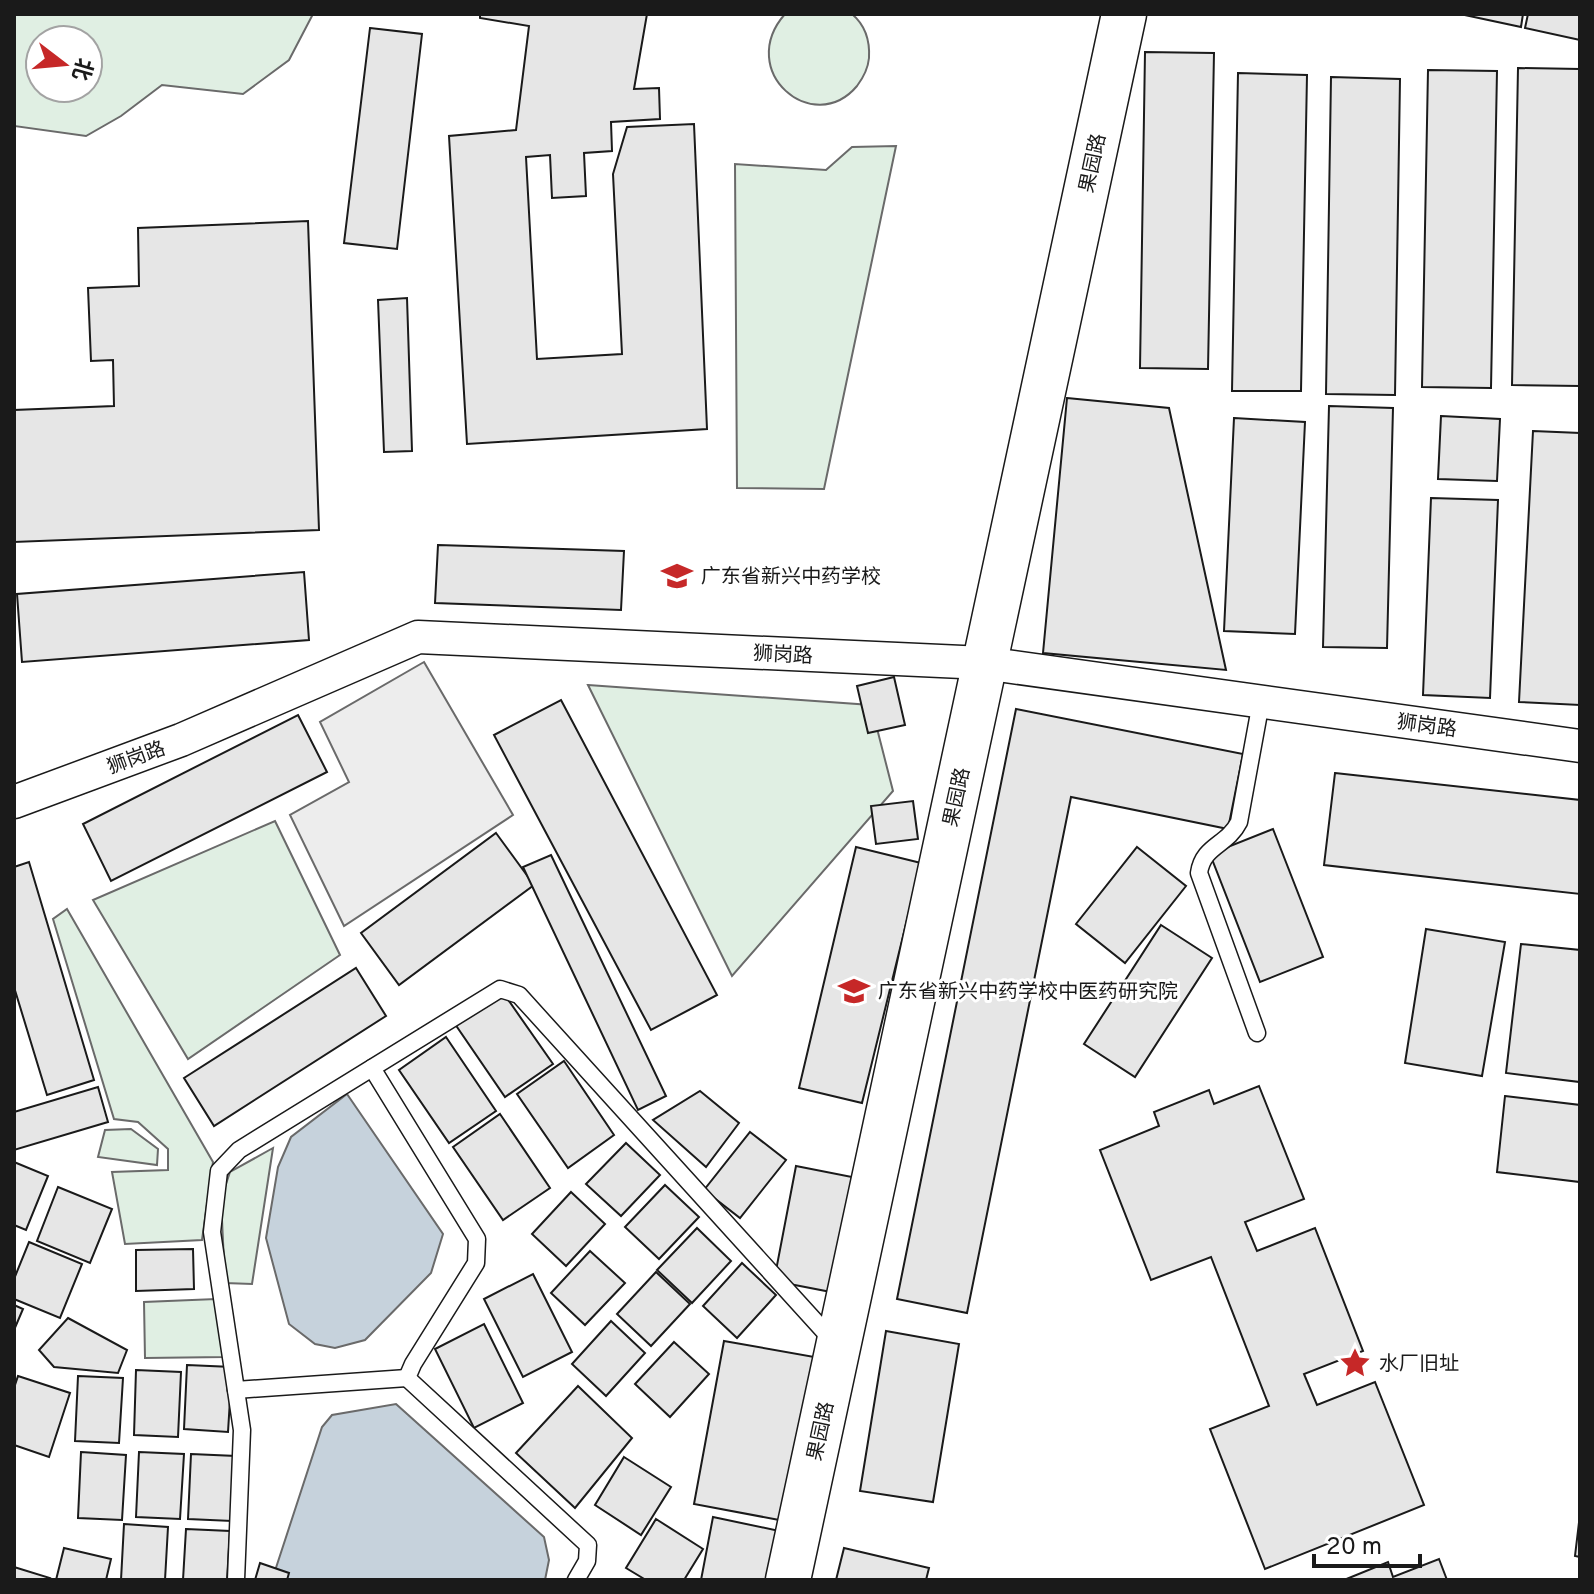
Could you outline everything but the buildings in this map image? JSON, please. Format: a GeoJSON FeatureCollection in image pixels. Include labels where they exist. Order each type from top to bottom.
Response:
{"type":"FeatureCollection","features":[{"type":"Feature","properties":{"kind":"street","name":"果园路"},"geometry":{"type":"LineString","coordinates":[[788,1580],[1124,14]]}},
{"type":"Feature","properties":{"kind":"street","name":"狮岗路"},"geometry":{"type":"LineString","coordinates":[[14,802],[181,740],[418,637],[984,663],[1580,746]]}},
{"type":"Feature","properties":{"kind":"lane"},"geometry":{"type":"LineString","coordinates":[[1257,1033],[1199,873],[1205,854],[1233,834],[1239,822],[1261,702]]}},
{"type":"Feature","properties":{"kind":"lane"},"geometry":{"type":"LineString","coordinates":[[236,1580],[242,1430],[212,1232],[219,1171],[239,1150],[500,989],[519,995],[838,1347]]}},
{"type":"Feature","properties":{"kind":"lane"},"geometry":{"type":"LineString","coordinates":[[372,1068],[477,1239],[476,1263],[407,1378]]}},
{"type":"Feature","properties":{"kind":"lane"},"geometry":{"type":"LineString","coordinates":[[236,1390],[407,1378],[588,1545],[587,1561],[576,1580]]}},
{"type":"Feature","properties":{"kind":"green space"},"geometry":{"type":"Polygon","coordinates":[[[14,14],[313,14],[289,60],[243,94],[162,85],[121,116],[86,136],[14,126],[14,14]]]}},
{"type":"Feature","properties":{"kind":"green space"},"geometry":{"type":"Polygon","coordinates":[[[785,14],[852,14],[857,18],[866,34],[869,52],[866,70],[857,86],[839,100],[820,105],[802,101],[786,91],[774,76],[769,57],[772,36],[785,14]]]}},
{"type":"Feature","properties":{"kind":"green space"},"geometry":{"type":"Polygon","coordinates":[[[896,146],[824,489],[737,488],[735,164],[826,170],[852,147],[896,146]]]}},
{"type":"Feature","properties":{"kind":"green space"},"geometry":{"type":"Polygon","coordinates":[[[588,685],[871,705],[893,791],[732,976],[588,685]]]}},
{"type":"Feature","properties":{"kind":"green space"},"geometry":{"type":"Polygon","coordinates":[[[275,821],[340,955],[188,1059],[93,900],[275,821]]]}},
{"type":"Feature","properties":{"kind":"green space"},"geometry":{"type":"Polygon","coordinates":[[[67,909],[213,1162],[202,1240],[125,1244],[112,1172],[168,1170],[168,1149],[138,1122],[114,1119],[53,919],[67,909]]]}},
{"type":"Feature","properties":{"kind":"green space"},"geometry":{"type":"Polygon","coordinates":[[[131,1129],[158,1149],[157,1165],[98,1157],[105,1130],[131,1129]]]}},
{"type":"Feature","properties":{"kind":"green space"},"geometry":{"type":"Polygon","coordinates":[[[273,1148],[252,1284],[225,1283],[221,1199],[230,1172],[273,1148]]]}},
{"type":"Feature","properties":{"kind":"green space"},"geometry":{"type":"Polygon","coordinates":[[[216,1299],[225,1357],[145,1358],[144,1302],[216,1299]]]}},
{"type":"Feature","properties":{"kind":"shaded area"},"geometry":{"type":"Polygon","coordinates":[[[424,662],[513,815],[344,926],[290,815],[349,782],[320,722],[424,662]]]}},
{"type":"Feature","properties":{"kind":"shaded area"},"geometry":{"type":"Polygon","coordinates":[[[347,1094],[443,1234],[431,1273],[365,1340],[335,1348],[315,1344],[289,1324],[266,1238],[278,1167],[291,1137],[347,1094]]]}},
{"type":"Feature","properties":{"kind":"shaded area"},"geometry":{"type":"Polygon","coordinates":[[[396,1404],[544,1537],[549,1560],[545,1580],[272,1580],[322,1427],[332,1415],[396,1404]]]}},
{"type":"Feature","properties":{"kind":"place","name":"广东省新兴中药学校"},"geometry":{"type":"Point","coordinates":[677,576]}},
{"type":"Feature","properties":{"kind":"place","name":"广东省新兴中药学校中医药研究院"},"geometry":{"type":"Point","coordinates":[854,991]}},
{"type":"Feature","properties":{"kind":"place","name":"水厂旧址"},"geometry":{"type":"Point","coordinates":[1355,1363]}}]}
